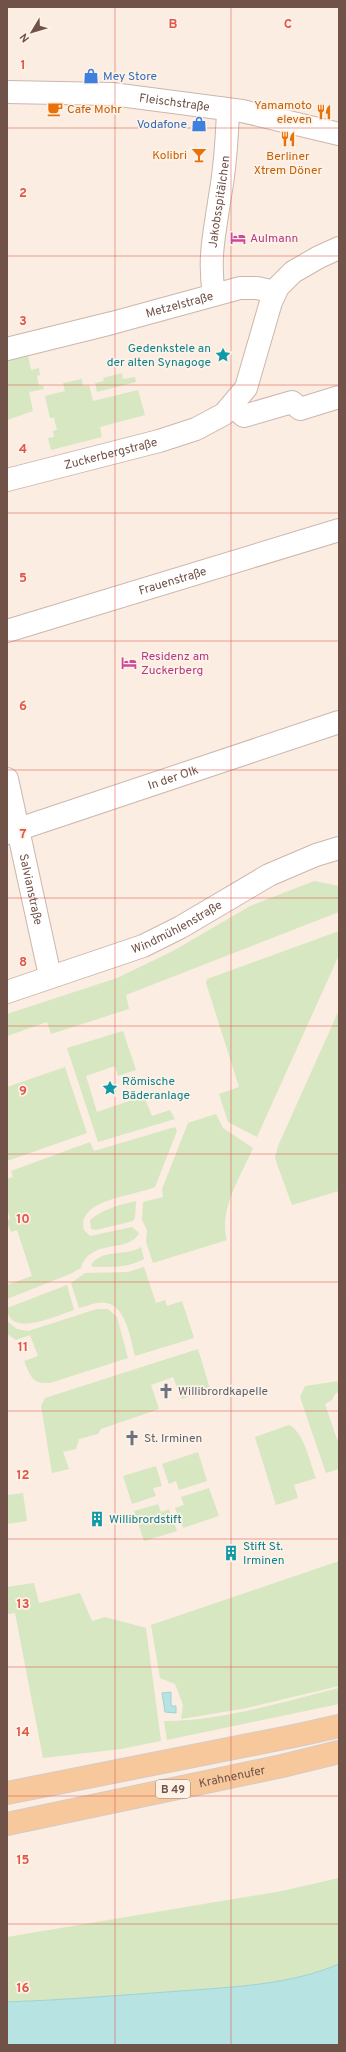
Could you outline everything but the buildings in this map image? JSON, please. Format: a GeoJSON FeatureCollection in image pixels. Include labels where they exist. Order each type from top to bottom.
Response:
{"type":"FeatureCollection","features":[{"type":"Feature","properties":{"kind":"main road","name":"B 49"},"geometry":{"type":"LineString","coordinates":[[7,1793],[339,1726]]}},
{"type":"Feature","properties":{"kind":"main road","name":"Krahnenufer"},"geometry":{"type":"LineString","coordinates":[[7,1824],[282,1766],[339,1752]]}},
{"type":"Feature","properties":{"kind":"street","name":"Fleischstraße"},"geometry":{"type":"LineString","coordinates":[[7,92],[112,94],[242,111],[339,134]]}},
{"type":"Feature","properties":{"kind":"street","name":"Jakobsspitälchen"},"geometry":{"type":"LineString","coordinates":[[214,294],[211,278],[211,249],[220,194],[228,110]]}},
{"type":"Feature","properties":{"kind":"street"},"geometry":{"type":"LineString","coordinates":[[275,292],[283,281],[293,272],[319,257],[339,248]]}},
{"type":"Feature","properties":{"kind":"street","name":"Metzelstraße"},"geometry":{"type":"LineString","coordinates":[[7,349],[112,323],[214,294],[249,287],[275,292]]}},
{"type":"Feature","properties":{"kind":"street","name":"Zuckerbergstraße"},"geometry":{"type":"LineString","coordinates":[[7,480],[159,441],[196,429],[213,420],[233,406],[246,388],[275,292]]}},
{"type":"Feature","properties":{"kind":"street"},"geometry":{"type":"LineString","coordinates":[[233,406],[244,416],[292,402],[300,409],[339,397]]}},
{"type":"Feature","properties":{"kind":"street","name":"Frauenstraße"},"geometry":{"type":"LineString","coordinates":[[7,631],[339,530]]}},
{"type":"Feature","properties":{"kind":"street","name":"In der Olk"},"geometry":{"type":"LineString","coordinates":[[13,831],[339,722]]}},
{"type":"Feature","properties":{"kind":"street","name":"Salvianstraße"},"geometry":{"type":"LineString","coordinates":[[7,779],[13,831],[50,976]]}},
{"type":"Feature","properties":{"kind":"street","name":"Windmühlenstraße"},"geometry":{"type":"LineString","coordinates":[[7,992],[154,941],[269,875],[316,855],[339,848]]}},
{"type":"Feature","properties":{"kind":"green space"},"geometry":{"type":"Polygon","coordinates":[[[28,356],[31,370],[39,368],[40,375],[37,376],[39,386],[43,385],[44,389],[29,392],[33,411],[7,420],[7,361],[28,356]]]}},
{"type":"Feature","properties":{"kind":"green space"},"geometry":{"type":"Polygon","coordinates":[[[122,373],[123,379],[135,377],[136,382],[97,392],[95,383],[104,381],[103,378],[122,373]]]}},
{"type":"Feature","properties":{"kind":"green space"},"geometry":{"type":"Polygon","coordinates":[[[82,379],[83,386],[89,385],[93,401],[138,390],[145,415],[100,427],[102,437],[51,450],[48,438],[54,437],[53,431],[57,430],[54,418],[50,418],[45,396],[65,391],[63,383],[82,379]]]}},
{"type":"Feature","properties":{"kind":"green space"},"geometry":{"type":"Polygon","coordinates":[[[314,881],[339,886],[339,912],[126,995],[129,1009],[51,1034],[47,1022],[7,1036],[7,1014],[117,978],[173,951],[250,906],[314,881]]]}},
{"type":"Feature","properties":{"kind":"green space"},"geometry":{"type":"Polygon","coordinates":[[[339,931],[339,955],[257,1137],[228,1122],[219,1094],[239,1087],[206,983],[207,979],[339,931]]]}},
{"type":"Feature","properties":{"kind":"green space"},"geometry":{"type":"Polygon","coordinates":[[[339,1010],[339,1191],[292,1205],[275,1158],[278,1146],[339,1010]]]}},
{"type":"Feature","properties":{"kind":"green space"},"geometry":{"type":"Polygon","coordinates":[[[123,1031],[136,1070],[118,1076],[115,1066],[86,1076],[97,1112],[144,1096],[152,1116],[170,1110],[175,1119],[98,1142],[67,1048],[123,1031]]]}},
{"type":"Feature","properties":{"kind":"green space"},"geometry":{"type":"Polygon","coordinates":[[[65,1067],[87,1133],[7,1161],[7,1087],[65,1067]]]}},
{"type":"Feature","properties":{"kind":"green space"},"geometry":{"type":"Polygon","coordinates":[[[216,1114],[223,1128],[253,1148],[232,1192],[228,1205],[225,1228],[227,1240],[153,1263],[146,1242],[147,1230],[142,1220],[143,1202],[163,1197],[162,1189],[188,1123],[216,1114]]]}},
{"type":"Feature","properties":{"kind":"green space"},"geometry":{"type":"Polygon","coordinates":[[[175,1127],[177,1131],[155,1187],[109,1200],[98,1205],[89,1211],[84,1220],[84,1230],[90,1236],[132,1227],[139,1233],[134,1239],[127,1243],[93,1252],[86,1258],[81,1268],[70,1274],[7,1299],[7,1285],[32,1276],[17,1230],[11,1232],[7,1222],[10,1218],[7,1209],[7,1179],[13,1177],[11,1171],[90,1142],[94,1151],[175,1127]]]}},
{"type":"Feature","properties":{"kind":"green space"},"geometry":{"type":"Polygon","coordinates":[[[136,1201],[135,1218],[133,1221],[96,1230],[91,1229],[90,1220],[95,1216],[112,1208],[136,1201]]]}},
{"type":"Feature","properties":{"kind":"green space"},"geometry":{"type":"Polygon","coordinates":[[[141,1247],[144,1259],[138,1262],[113,1267],[93,1267],[91,1265],[101,1256],[128,1252],[141,1247]]]}},
{"type":"Feature","properties":{"kind":"green space"},"geometry":{"type":"Polygon","coordinates":[[[144,1267],[156,1303],[165,1300],[167,1306],[182,1301],[194,1338],[135,1356],[125,1320],[120,1312],[114,1306],[106,1303],[97,1303],[79,1308],[71,1283],[85,1273],[128,1272],[144,1267]]]}},
{"type":"Feature","properties":{"kind":"green space"},"geometry":{"type":"Polygon","coordinates":[[[67,1285],[74,1310],[46,1320],[25,1324],[16,1322],[10,1317],[7,1308],[67,1285]]]}},
{"type":"Feature","properties":{"kind":"green space"},"geometry":{"type":"Polygon","coordinates":[[[97,1309],[108,1309],[117,1317],[128,1358],[50,1383],[39,1382],[32,1378],[24,1361],[38,1356],[30,1335],[16,1340],[7,1334],[7,1321],[17,1329],[28,1331],[97,1309]]]}},
{"type":"Feature","properties":{"kind":"green space"},"geometry":{"type":"Polygon","coordinates":[[[198,1349],[211,1392],[198,1397],[196,1394],[182,1399],[173,1377],[151,1385],[159,1409],[101,1429],[98,1434],[79,1439],[76,1449],[63,1452],[69,1469],[52,1473],[41,1406],[45,1398],[198,1349]]]}},
{"type":"Feature","properties":{"kind":"green space"},"geometry":{"type":"Polygon","coordinates":[[[339,1381],[339,1392],[335,1394],[332,1400],[325,1404],[339,1445],[339,1469],[326,1473],[300,1397],[305,1386],[339,1381]]]}},
{"type":"Feature","properties":{"kind":"green space"},"geometry":{"type":"Polygon","coordinates":[[[289,1425],[299,1434],[303,1441],[316,1478],[294,1485],[298,1498],[276,1505],[255,1437],[289,1425]]]}},
{"type":"Feature","properties":{"kind":"green space"},"geometry":{"type":"Polygon","coordinates":[[[198,1452],[207,1481],[179,1490],[176,1481],[169,1484],[162,1464],[198,1452]]]}},
{"type":"Feature","properties":{"kind":"green space"},"geometry":{"type":"Polygon","coordinates":[[[156,1466],[162,1486],[153,1488],[156,1496],[132,1504],[123,1476],[156,1466]]]}},
{"type":"Feature","properties":{"kind":"green space"},"geometry":{"type":"Polygon","coordinates":[[[209,1488],[219,1516],[183,1528],[175,1508],[184,1505],[181,1497],[209,1488]]]}},
{"type":"Feature","properties":{"kind":"green space"},"geometry":{"type":"Polygon","coordinates":[[[23,1493],[27,1521],[7,1524],[7,1495],[23,1493]]]}},
{"type":"Feature","properties":{"kind":"green space"},"geometry":{"type":"Polygon","coordinates":[[[158,1504],[161,1512],[169,1509],[177,1531],[144,1541],[134,1511],[158,1504]]]}},
{"type":"Feature","properties":{"kind":"green space"},"geometry":{"type":"Polygon","coordinates":[[[339,1561],[339,1686],[242,1709],[181,1719],[183,1705],[175,1684],[160,1678],[151,1625],[339,1561]]]}},
{"type":"Feature","properties":{"kind":"green space"},"geometry":{"type":"Polygon","coordinates":[[[34,1583],[39,1603],[80,1593],[92,1621],[105,1617],[146,1628],[161,1741],[121,1749],[43,1758],[15,1613],[7,1614],[7,1587],[34,1583]]]}},
{"type":"Feature","properties":{"kind":"green space"},"geometry":{"type":"Polygon","coordinates":[[[339,1688],[339,1704],[167,1740],[164,1721],[207,1718],[252,1710],[339,1688]]]}},
{"type":"Feature","properties":{"kind":"green space"},"geometry":{"type":"Polygon","coordinates":[[[339,1878],[339,1964],[301,1977],[261,1984],[7,2002],[7,1937],[282,1891],[339,1878]]]}},
{"type":"Feature","properties":{"kind":"water"},"geometry":{"type":"Polygon","coordinates":[[[171,1692],[171,1706],[176,1706],[176,1713],[165,1712],[162,1693],[171,1692]]]}},
{"type":"Feature","properties":{"kind":"water"},"geometry":{"type":"Polygon","coordinates":[[[339,1964],[339,2045],[7,2045],[7,2002],[261,1984],[301,1977],[339,1964]]]}},
{"type":"Feature","properties":{"kind":"place","name":"Mey Store"},"geometry":{"type":"Point","coordinates":[91,76]}},
{"type":"Feature","properties":{"kind":"place","name":"Cafe Mohr"},"geometry":{"type":"Point","coordinates":[55,109]}},
{"type":"Feature","properties":{"kind":"place","name":"Yamamoto eleven"},"geometry":{"type":"Point","coordinates":[324,112]}},
{"type":"Feature","properties":{"kind":"place","name":"Vodafone"},"geometry":{"type":"Point","coordinates":[199,124]}},
{"type":"Feature","properties":{"kind":"place","name":"Berliner Xtrem Döner"},"geometry":{"type":"Point","coordinates":[288,139]}},
{"type":"Feature","properties":{"kind":"place","name":"Kolibri"},"geometry":{"type":"Point","coordinates":[199,155]}},
{"type":"Feature","properties":{"kind":"place","name":"Aulmann"},"geometry":{"type":"Point","coordinates":[238,238]}},
{"type":"Feature","properties":{"kind":"place","name":"Gedenkstele an der alten Synagoge"},"geometry":{"type":"Point","coordinates":[223,355]}},
{"type":"Feature","properties":{"kind":"place","name":"Residenz am Zuckerberg"},"geometry":{"type":"Point","coordinates":[129,663]}},
{"type":"Feature","properties":{"kind":"place","name":"Römische Bäderanlage"},"geometry":{"type":"Point","coordinates":[110,1088]}},
{"type":"Feature","properties":{"kind":"place","name":"Willibrordkapelle"},"geometry":{"type":"Point","coordinates":[166,1391]}},
{"type":"Feature","properties":{"kind":"place","name":"St. Irminen"},"geometry":{"type":"Point","coordinates":[132,1438]}},
{"type":"Feature","properties":{"kind":"place","name":"Willibrordstift"},"geometry":{"type":"Point","coordinates":[97,1519]}},
{"type":"Feature","properties":{"kind":"place","name":"Stift St. Irminen"},"geometry":{"type":"Point","coordinates":[231,1553]}}]}
